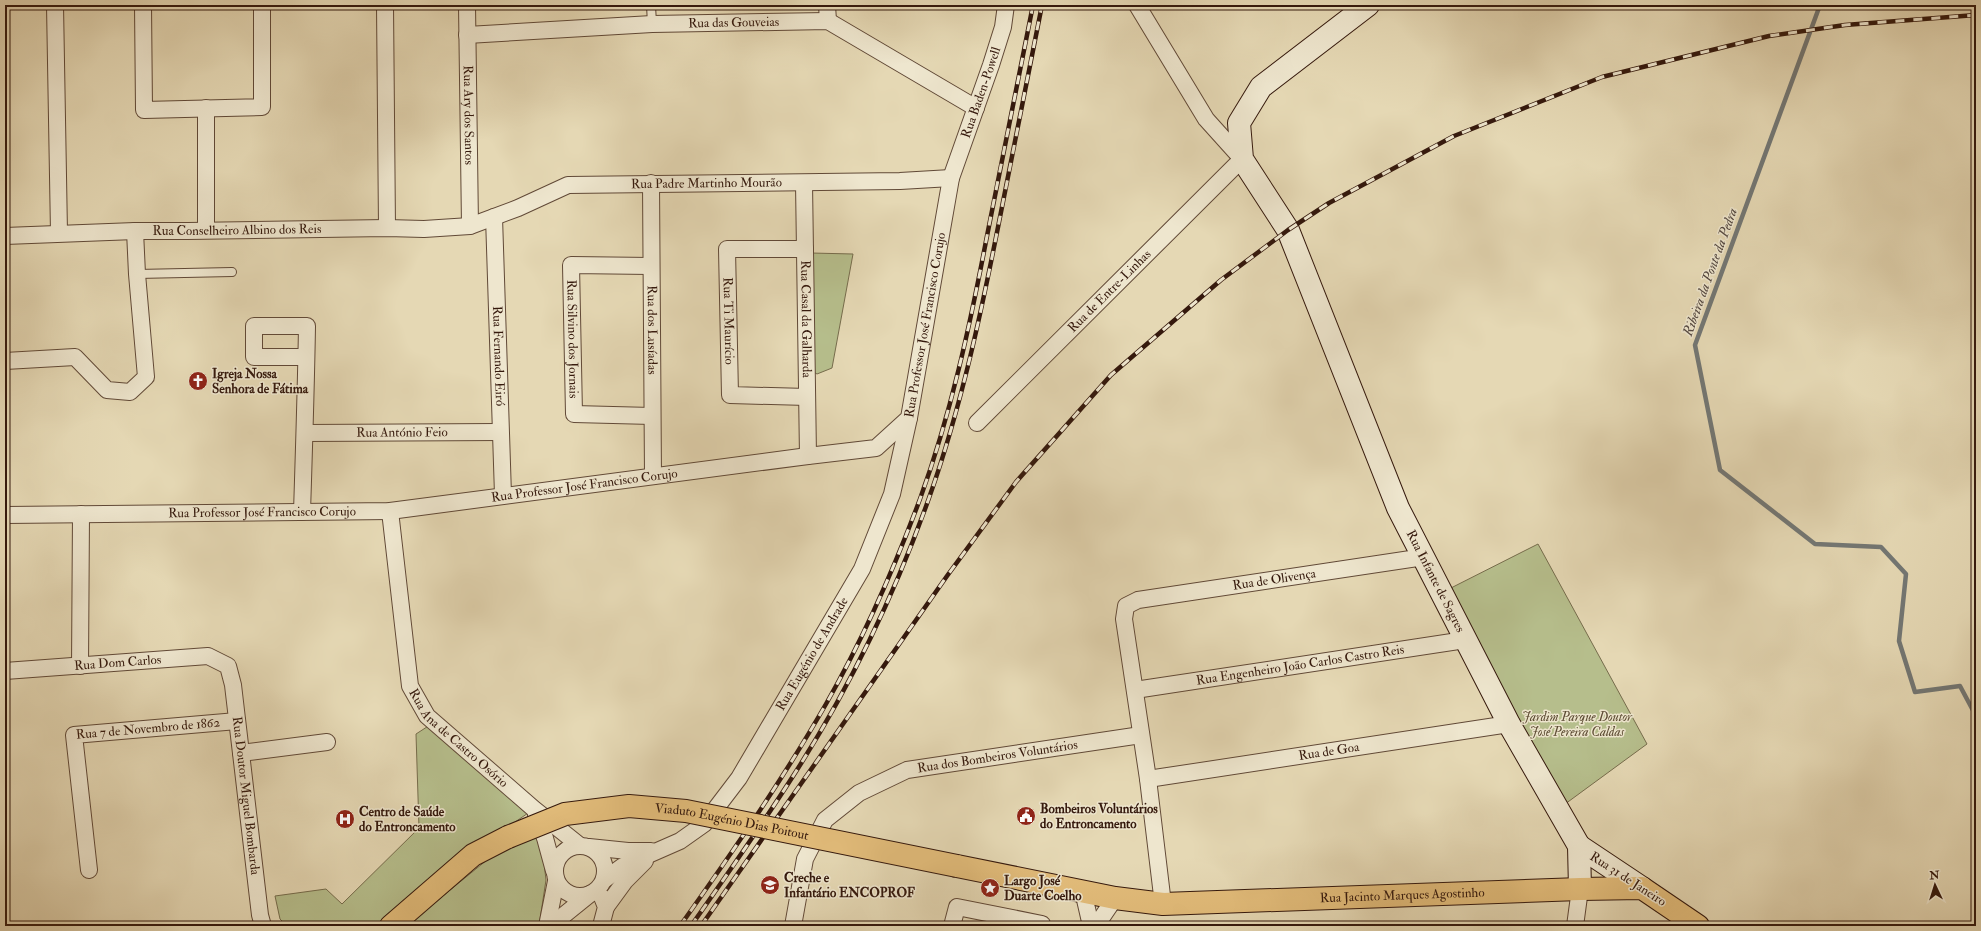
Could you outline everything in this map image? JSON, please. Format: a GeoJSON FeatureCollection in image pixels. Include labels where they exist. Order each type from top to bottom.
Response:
{"type":"FeatureCollection","features":[{"type":"Feature","properties":{"kind":"main road","name":"Viaduto Eugénio Dias Poitout"},"geometry":{"type":"LineString","coordinates":[[391,926],[473,855],[508,836],[565,814],[630,806],[686,811],[1083,892]]}},
{"type":"Feature","properties":{"kind":"main road","name":"Rua Jacinto Marques Agostinho"},"geometry":{"type":"LineString","coordinates":[[1083,892],[1163,904],[1642,888]]}},
{"type":"Feature","properties":{"kind":"main road","name":"Rua 31 de Janeiro"},"geometry":{"type":"LineString","coordinates":[[1642,888],[1698,926]]}},
{"type":"Feature","properties":{"kind":"street"},"geometry":{"type":"LineString","coordinates":[[55,5],[59,232]]}},
{"type":"Feature","properties":{"kind":"street"},"geometry":{"type":"LineString","coordinates":[[143,5],[144,110],[262,107],[262,5]]}},
{"type":"Feature","properties":{"kind":"street"},"geometry":{"type":"LineString","coordinates":[[385,5],[387,228]]}},
{"type":"Feature","properties":{"kind":"street","name":"Rua Ary dos Santos"},"geometry":{"type":"LineString","coordinates":[[467,5],[470,226]]}},
{"type":"Feature","properties":{"kind":"street","name":"Rua Baden-Powell"},"geometry":{"type":"LineString","coordinates":[[951,178],[1003,27],[1006,5]]}},
{"type":"Feature","properties":{"kind":"street"},"geometry":{"type":"LineString","coordinates":[[1137,5],[1206,119],[1242,158]]}},
{"type":"Feature","properties":{"kind":"street"},"geometry":{"type":"LineString","coordinates":[[1242,158],[1239,124],[1261,86],[1368,5]]}},
{"type":"Feature","properties":{"kind":"street","name":"Rua das Gouveias"},"geometry":{"type":"LineString","coordinates":[[467,35],[828,13],[976,108]]}},
{"type":"Feature","properties":{"kind":"street"},"geometry":{"type":"LineString","coordinates":[[206,108],[206,230]]}},
{"type":"Feature","properties":{"kind":"street","name":"Rua Infante de Sagres"},"geometry":{"type":"LineString","coordinates":[[1242,158],[1288,230],[1398,508],[1509,724],[1579,846],[1580,889],[1575,926]]}},
{"type":"Feature","properties":{"kind":"street","name":"Rua de Entre-Linhas"},"geometry":{"type":"LineString","coordinates":[[978,423],[1242,158]]}},
{"type":"Feature","properties":{"kind":"street","name":"Rua Padre Martinho Mourão"},"geometry":{"type":"LineString","coordinates":[[470,226],[518,208],[568,185],[804,182],[951,178]]}},
{"type":"Feature","properties":{"kind":"street","name":"Rua Professor José Francisco Corujo"},"geometry":{"type":"LineString","coordinates":[[5,515],[390,511],[503,495],[876,448],[909,418],[951,178]]}},
{"type":"Feature","properties":{"kind":"street","name":"Rua Casal da Galharda"},"geometry":{"type":"LineString","coordinates":[[804,182],[808,456]]}},
{"type":"Feature","properties":{"kind":"street","name":"Rua dos Lusíadas"},"geometry":{"type":"LineString","coordinates":[[651,183],[653,476]]}},
{"type":"Feature","properties":{"kind":"street","name":"Rua Fernando Eiró"},"geometry":{"type":"LineString","coordinates":[[494,217],[503,495]]}},
{"type":"Feature","properties":{"kind":"street","name":"Rua Conselheiro Albino dos Reis"},"geometry":{"type":"LineString","coordinates":[[5,236],[59,232],[135,230],[424,229],[470,226]]}},
{"type":"Feature","properties":{"kind":"street"},"geometry":{"type":"LineString","coordinates":[[5,361],[75,357],[107,390],[130,392],[146,377],[137,274],[135,230]]}},
{"type":"Feature","properties":{"kind":"street","name":"Rua Ti Maurício"},"geometry":{"type":"LineString","coordinates":[[805,249],[726,249],[730,395],[807,397]]}},
{"type":"Feature","properties":{"kind":"street","name":"Rua Silvino dos Jornais"},"geometry":{"type":"LineString","coordinates":[[651,266],[572,265],[574,414],[652,416]]}},
{"type":"Feature","properties":{"kind":"street"},"geometry":{"type":"LineString","coordinates":[[302,512],[306,357]]}},
{"type":"Feature","properties":{"kind":"street","name":"Rua Eugénio de Andrade"},"geometry":{"type":"LineString","coordinates":[[556,926],[564,915],[623,866],[680,841],[704,824],[739,778],[862,569],[892,494],[909,418]]}},
{"type":"Feature","properties":{"kind":"street","name":"Rua António Feio"},"geometry":{"type":"LineString","coordinates":[[305,433],[500,432]]}},
{"type":"Feature","properties":{"kind":"street","name":"Rua Ana de Castro Osório"},"geometry":{"type":"LineString","coordinates":[[390,511],[410,686],[427,716],[433,723],[534,809],[584,846]]}},
{"type":"Feature","properties":{"kind":"street"},"geometry":{"type":"LineString","coordinates":[[80,666],[81,514]]}},
{"type":"Feature","properties":{"kind":"street","name":"Rua de Olivença"},"geometry":{"type":"LineString","coordinates":[[1135,690],[1124,619],[1126,606],[1138,600],[1424,557]]}},
{"type":"Feature","properties":{"kind":"street","name":"Rua Engenheiro João Carlos Castro Reis"},"geometry":{"type":"LineString","coordinates":[[1135,690],[1465,640]]}},
{"type":"Feature","properties":{"kind":"street","name":"Rua Dom Carlos"},"geometry":{"type":"LineString","coordinates":[[5,671],[208,656],[228,666]]}},
{"type":"Feature","properties":{"kind":"street","name":"Rua Doutor Miguel Bombarda"},"geometry":{"type":"LineString","coordinates":[[228,666],[233,685],[260,915],[263,926]]}},
{"type":"Feature","properties":{"kind":"street"},"geometry":{"type":"LineString","coordinates":[[1135,690],[1148,779],[1163,904]]}},
{"type":"Feature","properties":{"kind":"street","name":"Rua 7 de Novembro de 1862"},"geometry":{"type":"LineString","coordinates":[[89,870],[74,735],[237,721]]}},
{"type":"Feature","properties":{"kind":"street","name":"Rua de Goa"},"geometry":{"type":"LineString","coordinates":[[1148,779],[1509,724]]}},
{"type":"Feature","properties":{"kind":"street","name":"Rua dos Bombeiros Voluntários"},"geometry":{"type":"LineString","coordinates":[[793,926],[805,859],[825,820],[859,793],[907,770],[1141,735]]}},
{"type":"Feature","properties":{"kind":"street"},"geometry":{"type":"LineString","coordinates":[[241,752],[327,742]]}},
{"type":"Feature","properties":{"kind":"street","name":"Rua Ana de Castro Osório"},"geometry":{"type":"LineString","coordinates":[[534,809],[545,838],[555,876]]}},
{"type":"Feature","properties":{"kind":"street"},"geometry":{"type":"LineString","coordinates":[[547,926],[556,861],[561,853],[569,847],[584,846],[598,852],[604,860],[606,870],[598,887],[580,896],[571,894],[562,889],[555,876]]}},
{"type":"Feature","properties":{"kind":"street","name":"Rua Eugénio de Andrade"},"geometry":{"type":"LineString","coordinates":[[584,846],[628,851],[655,851]]}},
{"type":"Feature","properties":{"kind":"street","name":"Rua 31 de Janeiro"},"geometry":{"type":"LineString","coordinates":[[1579,846],[1642,888]]}},
{"type":"Feature","properties":{"kind":"street","name":"Rua Eugénio de Andrade"},"geometry":{"type":"LineString","coordinates":[[606,907],[625,881],[655,851]]}},
{"type":"Feature","properties":{"kind":"street"},"geometry":{"type":"LineString","coordinates":[[598,887],[606,907],[601,926]]}},
{"type":"Feature","properties":{"kind":"street"},"geometry":{"type":"LineString","coordinates":[[1083,892],[1091,926]]}},
{"type":"Feature","properties":{"kind":"street"},"geometry":{"type":"LineString","coordinates":[[1096,926],[1115,898]]}},
{"type":"Feature","properties":{"kind":"street"},"geometry":{"type":"LineString","coordinates":[[952,926],[957,908],[1042,924]]}},
{"type":"Feature","properties":{"kind":"lane"},"geometry":{"type":"LineString","coordinates":[[651,5],[652,24]]}},
{"type":"Feature","properties":{"kind":"lane"},"geometry":{"type":"LineString","coordinates":[[137,274],[232,272]]}},
{"type":"Feature","properties":{"kind":"green space"},"geometry":{"type":"Polygon","coordinates":[[[811,253],[853,254],[832,368],[817,374],[810,370],[811,253]]]}},
{"type":"Feature","properties":{"kind":"green space","name":"Jardim Parque Doutor José Pereira Caldas"},"geometry":{"type":"Polygon","coordinates":[[[1538,544],[1647,744],[1561,807],[1445,591],[1538,544]]]}},
{"type":"Feature","properties":{"kind":"green space"},"geometry":{"type":"Polygon","coordinates":[[[433,723],[534,809],[416,890],[377,926],[287,926],[280,919],[275,896],[326,889],[342,904],[419,828],[416,734],[433,723]]]}},
{"type":"Feature","properties":{"kind":"green space"},"geometry":{"type":"Polygon","coordinates":[[[537,835],[543,854],[546,880],[539,926],[406,926],[493,855],[537,835]]]}},
{"type":"Feature","properties":{"kind":"waterway","name":"Ribeira da Ponte da Pedra"},"geometry":{"type":"LineString","coordinates":[[1820,5],[1695,345],[1720,470],[1815,544],[1881,547],[1906,574],[1899,641],[1915,692],[1960,686],[1976,716]]}},
{"type":"Feature","properties":{"kind":"railway"},"geometry":{"type":"LineString","coordinates":[[680,926],[774,789],[826,704],[853,654],[889,577],[920,499],[941,435],[959,369],[974,303],[1033,5]]}},
{"type":"Feature","properties":{"kind":"railway"},"geometry":{"type":"LineString","coordinates":[[691,926],[782,792],[815,740],[853,674],[886,605],[916,534],[952,428],[979,321],[1042,5]]}},
{"type":"Feature","properties":{"kind":"railway"},"geometry":{"type":"LineString","coordinates":[[701,926],[947,576],[1016,482],[1111,375],[1221,280],[1288,230],[1329,203],[1454,136],[1602,77],[1769,36],[1845,25],[1976,15]]}},
{"type":"Feature","properties":{"kind":"place","name":"Igreja Nossa Senhora de Fátima"},"geometry":{"type":"Point","coordinates":[198,381]}},
{"type":"Feature","properties":{"kind":"place","name":"Bombeiros Voluntários do Entroncamento"},"geometry":{"type":"Point","coordinates":[1026,816]}},
{"type":"Feature","properties":{"kind":"place","name":"Centro de Saúde do Entroncamento"},"geometry":{"type":"Point","coordinates":[345,819]}},
{"type":"Feature","properties":{"kind":"place","name":"Creche e Infantário ENCOPROF"},"geometry":{"type":"Point","coordinates":[770,885]}},
{"type":"Feature","properties":{"kind":"place","name":"Largo José Duarte Coelho"},"geometry":{"type":"Point","coordinates":[990,888]}}]}
